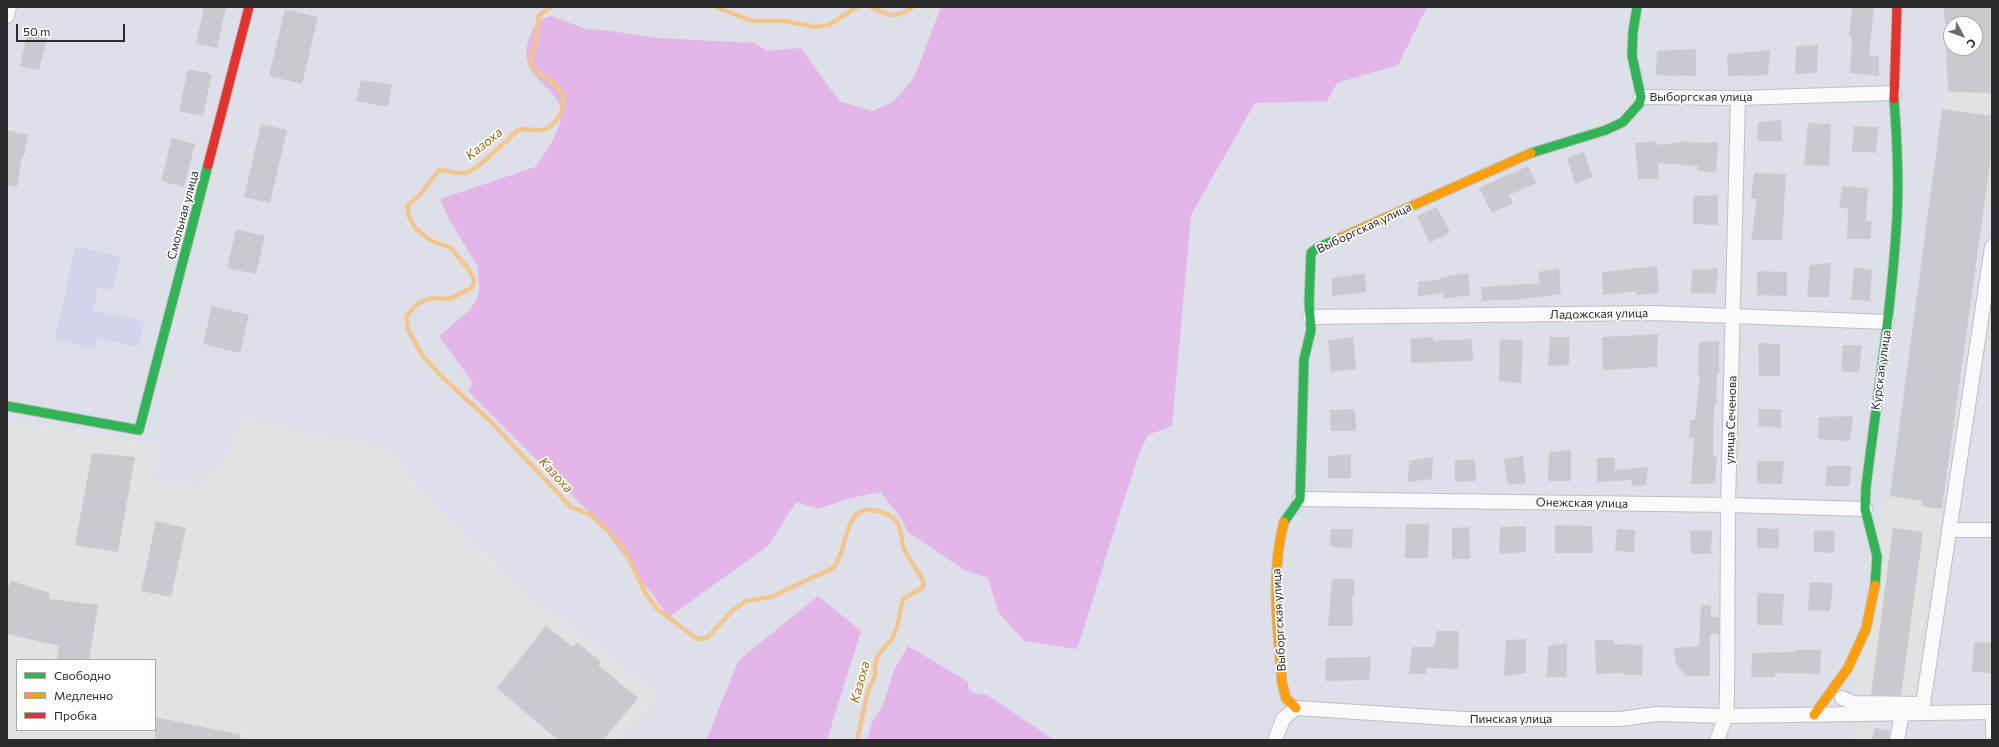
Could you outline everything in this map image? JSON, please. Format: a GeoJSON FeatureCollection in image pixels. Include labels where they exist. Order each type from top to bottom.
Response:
{"type":"FeatureCollection","features":[{"type":"Feature","properties":{"kind":"street"},"geometry":{"type":"LineString","coordinates":[[7,16],[9,7]]}},
{"type":"Feature","properties":{"kind":"street","name":"Смольная улица"},"geometry":{"type":"LineString","coordinates":[[7,406],[139,430],[250,7]]}},
{"type":"Feature","properties":{"kind":"street"},"geometry":{"type":"LineString","coordinates":[[1637,7],[1633,32],[1632,56],[1641,97]]}},
{"type":"Feature","properties":{"kind":"street","name":"Курская улица"},"geometry":{"type":"LineString","coordinates":[[1814,715],[1848,668],[1866,629],[1876,580],[1878,556],[1865,509],[1866,486],[1887,322],[1897,216],[1898,137],[1894,93],[1897,7]]}},
{"type":"Feature","properties":{"kind":"street","name":"Выборгская улица"},"geometry":{"type":"LineString","coordinates":[[1296,708],[1286,698],[1282,683],[1275,576],[1279,542],[1285,520],[1300,498],[1304,360],[1311,330],[1311,253],[1317,248],[1532,152],[1606,130],[1623,122],[1639,104],[1641,97],[1738,98],[1894,93]]}},
{"type":"Feature","properties":{"kind":"street","name":"улица Сеченова"},"geometry":{"type":"LineString","coordinates":[[1717,740],[1726,716],[1728,505],[1734,316],[1738,98]]}},
{"type":"Feature","properties":{"kind":"street"},"geometry":{"type":"LineString","coordinates":[[1842,698],[1853,703],[1923,704],[1992,247]]}},
{"type":"Feature","properties":{"kind":"street","name":"Ладожская улица"},"geometry":{"type":"LineString","coordinates":[[1310,317],[1652,313],[1887,322]]}},
{"type":"Feature","properties":{"kind":"street","name":"Онежская улица"},"geometry":{"type":"LineString","coordinates":[[1300,498],[1728,505],[1865,509]]}},
{"type":"Feature","properties":{"kind":"street"},"geometry":{"type":"LineString","coordinates":[[1949,530],[1992,530]]}},
{"type":"Feature","properties":{"kind":"street"},"geometry":{"type":"LineString","coordinates":[[1275,740],[1283,719],[1296,708]]}},
{"type":"Feature","properties":{"kind":"street","name":"Пинская улица"},"geometry":{"type":"LineString","coordinates":[[1296,708],[1464,719],[1621,719],[1656,714],[1726,716],[1990,712]]}},
{"type":"Feature","properties":{"kind":"street"},"geometry":{"type":"LineString","coordinates":[[1897,740],[1902,713]]}},
{"type":"Feature","properties":{"kind":"lane"},"geometry":{"type":"LineString","coordinates":[[1990,712],[1990,740]]}},
{"type":"Feature","properties":{"kind":"shaded area"},"geometry":{"type":"Polygon","coordinates":[[[941,7],[1427,7],[1398,65],[1337,83],[1327,101],[1255,103],[1191,215],[1172,426],[1148,435],[1138,456],[1077,649],[1024,641],[998,612],[988,578],[964,570],[908,532],[899,515],[880,492],[847,499],[818,509],[796,502],[768,546],[669,617],[600,523],[468,391],[473,383],[439,336],[471,309],[479,293],[478,267],[450,221],[440,199],[535,167],[554,138],[560,121],[560,106],[554,95],[537,78],[528,63],[526,56],[529,40],[537,21],[551,16],[586,29],[658,38],[755,43],[767,51],[801,48],[839,101],[872,111],[893,102],[914,78],[941,7]]]}},
{"type":"Feature","properties":{"kind":"shaded area"},"geometry":{"type":"Polygon","coordinates":[[[1944,7],[1992,7],[1992,149],[1942,509],[1913,700],[1853,693],[1878,517],[1890,496],[1942,117],[1942,88],[1948,87],[1946,56],[1983,56],[1983,16],[1944,16],[1944,7]]]}},
{"type":"Feature","properties":{"kind":"shaded area"},"geometry":{"type":"Polygon","coordinates":[[[75,247],[120,256],[113,290],[98,288],[93,310],[144,321],[138,347],[97,338],[94,349],[55,340],[75,247]]]}},
{"type":"Feature","properties":{"kind":"shaded area"},"geometry":{"type":"Polygon","coordinates":[[[7,419],[161,446],[153,478],[199,487],[229,452],[241,419],[390,449],[424,497],[546,611],[555,612],[658,695],[620,740],[7,740],[7,419]]]}},
{"type":"Feature","properties":{"kind":"shaded area"},"geometry":{"type":"Polygon","coordinates":[[[818,596],[861,631],[827,740],[706,740],[739,660],[818,596]]]}},
{"type":"Feature","properties":{"kind":"shaded area"},"geometry":{"type":"Polygon","coordinates":[[[908,646],[968,682],[969,690],[974,693],[987,695],[1054,740],[867,740],[872,722],[883,706],[894,670],[908,646]]]}},
{"type":"Feature","properties":{"kind":"shaded area"},"geometry":{"type":"Polygon","coordinates":[[[1860,724],[1893,732],[1891,740],[1850,740],[1860,724]]]}},
{"type":"Feature","properties":{"kind":"building"},"geometry":{"type":"Polygon","coordinates":[[[204,7],[226,7],[217,48],[196,43],[204,7]]]}},
{"type":"Feature","properties":{"kind":"building"},"geometry":{"type":"Polygon","coordinates":[[[1852,7],[1874,7],[1869,55],[1879,56],[1879,76],[1850,73],[1852,37],[1849,37],[1852,7]]]}},
{"type":"Feature","properties":{"kind":"building"},"geometry":{"type":"Polygon","coordinates":[[[1944,7],[1992,7],[1992,93],[1948,92],[1946,56],[1983,56],[1983,16],[1945,16],[1944,7]]]}},
{"type":"Feature","properties":{"kind":"building"},"geometry":{"type":"Polygon","coordinates":[[[285,9],[318,17],[302,84],[269,76],[285,9]]]}},
{"type":"Feature","properties":{"kind":"building"},"geometry":{"type":"Polygon","coordinates":[[[28,30],[48,35],[39,70],[20,66],[28,30]]]}},
{"type":"Feature","properties":{"kind":"building"},"geometry":{"type":"Polygon","coordinates":[[[1818,44],[1817,73],[1795,74],[1796,47],[1818,44]]]}},
{"type":"Feature","properties":{"kind":"building"},"geometry":{"type":"Polygon","coordinates":[[[1696,49],[1696,76],[1656,75],[1657,51],[1696,49]]]}},
{"type":"Feature","properties":{"kind":"building"},"geometry":{"type":"Polygon","coordinates":[[[1770,50],[1768,75],[1728,76],[1727,54],[1770,50]]]}},
{"type":"Feature","properties":{"kind":"building"},"geometry":{"type":"Polygon","coordinates":[[[188,69],[212,74],[203,116],[179,111],[188,69]]]}},
{"type":"Feature","properties":{"kind":"building"},"geometry":{"type":"Polygon","coordinates":[[[361,80],[392,85],[388,107],[356,101],[361,80]]]}},
{"type":"Feature","properties":{"kind":"building"},"geometry":{"type":"Polygon","coordinates":[[[1942,109],[1992,116],[1992,149],[1942,509],[1921,506],[1922,501],[1890,496],[1942,109]]]}},
{"type":"Feature","properties":{"kind":"building"},"geometry":{"type":"Polygon","coordinates":[[[1781,120],[1782,141],[1757,141],[1758,122],[1781,120]]]}},
{"type":"Feature","properties":{"kind":"building"},"geometry":{"type":"Polygon","coordinates":[[[1808,123],[1831,124],[1829,166],[1804,165],[1808,123]]]}},
{"type":"Feature","properties":{"kind":"building"},"geometry":{"type":"Polygon","coordinates":[[[261,124],[287,130],[270,203],[244,197],[261,124]]]}},
{"type":"Feature","properties":{"kind":"building"},"geometry":{"type":"Polygon","coordinates":[[[1854,126],[1878,127],[1876,153],[1852,151],[1854,126]]]}},
{"type":"Feature","properties":{"kind":"building"},"geometry":{"type":"Polygon","coordinates":[[[7,130],[28,135],[24,156],[22,156],[17,187],[7,185],[7,130]]]}},
{"type":"Feature","properties":{"kind":"building"},"geometry":{"type":"Polygon","coordinates":[[[172,138],[195,144],[184,187],[161,181],[172,138]]]}},
{"type":"Feature","properties":{"kind":"building"},"geometry":{"type":"Polygon","coordinates":[[[1656,141],[1657,145],[1689,141],[1689,143],[1718,142],[1716,172],[1697,171],[1698,166],[1658,163],[1659,179],[1638,179],[1635,143],[1656,141]]]}},
{"type":"Feature","properties":{"kind":"building"},"geometry":{"type":"Polygon","coordinates":[[[1584,152],[1593,177],[1575,184],[1567,158],[1584,152]]]}},
{"type":"Feature","properties":{"kind":"building"},"geometry":{"type":"Polygon","coordinates":[[[1528,166],[1537,183],[1509,195],[1513,203],[1492,213],[1479,188],[1528,166]]]}},
{"type":"Feature","properties":{"kind":"building"},"geometry":{"type":"Polygon","coordinates":[[[1754,173],[1786,174],[1782,240],[1751,240],[1757,199],[1751,199],[1754,173]]]}},
{"type":"Feature","properties":{"kind":"building"},"geometry":{"type":"Polygon","coordinates":[[[1842,186],[1868,188],[1866,221],[1872,222],[1870,239],[1847,239],[1848,208],[1839,208],[1842,186]]]}},
{"type":"Feature","properties":{"kind":"building"},"geometry":{"type":"Polygon","coordinates":[[[1718,195],[1718,225],[1693,224],[1693,196],[1718,195]]]}},
{"type":"Feature","properties":{"kind":"building"},"geometry":{"type":"Polygon","coordinates":[[[1437,207],[1450,232],[1430,243],[1417,216],[1437,207]]]}},
{"type":"Feature","properties":{"kind":"building"},"geometry":{"type":"Polygon","coordinates":[[[236,229],[265,236],[256,274],[227,268],[236,229]]]}},
{"type":"Feature","properties":{"kind":"building"},"geometry":{"type":"Polygon","coordinates":[[[1831,263],[1829,297],[1807,297],[1810,265],[1831,263]]]}},
{"type":"Feature","properties":{"kind":"building"},"geometry":{"type":"Polygon","coordinates":[[[1657,266],[1659,293],[1636,295],[1636,291],[1603,295],[1602,272],[1657,266]]]}},
{"type":"Feature","properties":{"kind":"building"},"geometry":{"type":"Polygon","coordinates":[[[1559,268],[1561,294],[1523,299],[1482,301],[1481,287],[1540,283],[1538,272],[1559,268]]]}},
{"type":"Feature","properties":{"kind":"building"},"geometry":{"type":"Polygon","coordinates":[[[1718,268],[1716,294],[1691,293],[1692,270],[1718,268]]]}},
{"type":"Feature","properties":{"kind":"building"},"geometry":{"type":"Polygon","coordinates":[[[1854,268],[1872,269],[1870,301],[1851,300],[1854,268]]]}},
{"type":"Feature","properties":{"kind":"building"},"geometry":{"type":"Polygon","coordinates":[[[1757,271],[1787,272],[1787,296],[1757,295],[1757,271]]]}},
{"type":"Feature","properties":{"kind":"building"},"geometry":{"type":"Polygon","coordinates":[[[1364,273],[1367,292],[1332,296],[1332,278],[1364,273]]]}},
{"type":"Feature","properties":{"kind":"building"},"geometry":{"type":"Polygon","coordinates":[[[1468,273],[1470,295],[1443,299],[1443,293],[1418,296],[1418,282],[1468,273]]]}},
{"type":"Feature","properties":{"kind":"building"},"geometry":{"type":"Polygon","coordinates":[[[212,306],[249,315],[240,353],[203,344],[212,306]]]}},
{"type":"Feature","properties":{"kind":"building"},"geometry":{"type":"Polygon","coordinates":[[[1658,334],[1657,367],[1603,370],[1602,337],[1658,334]]]}},
{"type":"Feature","properties":{"kind":"building"},"geometry":{"type":"Polygon","coordinates":[[[1353,337],[1356,369],[1331,372],[1328,341],[1353,337]]]}},
{"type":"Feature","properties":{"kind":"building"},"geometry":{"type":"Polygon","coordinates":[[[1433,337],[1433,341],[1472,339],[1473,361],[1411,363],[1411,339],[1433,337]]]}},
{"type":"Feature","properties":{"kind":"building"},"geometry":{"type":"Polygon","coordinates":[[[1550,337],[1570,337],[1569,365],[1548,366],[1550,337]]]}},
{"type":"Feature","properties":{"kind":"building"},"geometry":{"type":"Polygon","coordinates":[[[1500,339],[1523,340],[1521,383],[1499,381],[1500,339]]]}},
{"type":"Feature","properties":{"kind":"building"},"geometry":{"type":"Polygon","coordinates":[[[1719,341],[1719,373],[1717,373],[1716,406],[1714,405],[1713,456],[1717,456],[1715,483],[1691,484],[1694,438],[1689,438],[1690,420],[1695,420],[1700,375],[1698,375],[1699,342],[1719,341]]]}},
{"type":"Feature","properties":{"kind":"building"},"geometry":{"type":"Polygon","coordinates":[[[1758,343],[1780,344],[1780,376],[1759,376],[1758,343]]]}},
{"type":"Feature","properties":{"kind":"building"},"geometry":{"type":"Polygon","coordinates":[[[1843,345],[1862,345],[1859,373],[1841,371],[1843,345]]]}},
{"type":"Feature","properties":{"kind":"building"},"geometry":{"type":"Polygon","coordinates":[[[1355,409],[1356,431],[1331,431],[1330,410],[1355,409]]]}},
{"type":"Feature","properties":{"kind":"building"},"geometry":{"type":"Polygon","coordinates":[[[1759,409],[1781,409],[1781,428],[1758,426],[1759,409]]]}},
{"type":"Feature","properties":{"kind":"building"},"geometry":{"type":"Polygon","coordinates":[[[1853,416],[1850,441],[1818,439],[1819,417],[1853,416]]]}},
{"type":"Feature","properties":{"kind":"building"},"geometry":{"type":"Polygon","coordinates":[[[1571,450],[1571,481],[1548,481],[1549,452],[1571,450]]]}},
{"type":"Feature","properties":{"kind":"building"},"geometry":{"type":"Polygon","coordinates":[[[92,453],[135,457],[118,552],[75,545],[92,453]]]}},
{"type":"Feature","properties":{"kind":"building"},"geometry":{"type":"Polygon","coordinates":[[[1351,454],[1351,478],[1328,478],[1328,456],[1351,454]]]}},
{"type":"Feature","properties":{"kind":"building"},"geometry":{"type":"Polygon","coordinates":[[[1523,456],[1526,483],[1508,485],[1504,459],[1523,456]]]}},
{"type":"Feature","properties":{"kind":"building"},"geometry":{"type":"Polygon","coordinates":[[[1433,457],[1432,479],[1408,482],[1409,461],[1433,457]]]}},
{"type":"Feature","properties":{"kind":"building"},"geometry":{"type":"Polygon","coordinates":[[[1597,458],[1615,458],[1615,470],[1648,467],[1646,485],[1631,486],[1632,480],[1597,482],[1597,458]]]}},
{"type":"Feature","properties":{"kind":"building"},"geometry":{"type":"Polygon","coordinates":[[[1475,459],[1476,481],[1455,482],[1455,460],[1475,459]]]}},
{"type":"Feature","properties":{"kind":"building"},"geometry":{"type":"Polygon","coordinates":[[[1757,461],[1784,461],[1782,484],[1757,483],[1757,461]]]}},
{"type":"Feature","properties":{"kind":"building"},"geometry":{"type":"Polygon","coordinates":[[[1827,466],[1851,466],[1850,486],[1825,486],[1827,466]]]}},
{"type":"Feature","properties":{"kind":"building"},"geometry":{"type":"Polygon","coordinates":[[[156,521],[186,528],[171,597],[141,591],[156,521]]]}},
{"type":"Feature","properties":{"kind":"building"},"geometry":{"type":"Polygon","coordinates":[[[1429,523],[1428,558],[1405,558],[1406,525],[1429,523]]]}},
{"type":"Feature","properties":{"kind":"building"},"geometry":{"type":"Polygon","coordinates":[[[1555,525],[1592,526],[1593,553],[1555,553],[1555,525]]]}},
{"type":"Feature","properties":{"kind":"building"},"geometry":{"type":"Polygon","coordinates":[[[1526,526],[1526,552],[1499,554],[1500,527],[1526,526]]]}},
{"type":"Feature","properties":{"kind":"building"},"geometry":{"type":"Polygon","coordinates":[[[1469,527],[1470,559],[1452,559],[1452,528],[1469,527]]]}},
{"type":"Feature","properties":{"kind":"building"},"geometry":{"type":"Polygon","coordinates":[[[1757,528],[1779,529],[1779,549],[1757,548],[1757,528]]]}},
{"type":"Feature","properties":{"kind":"building"},"geometry":{"type":"Polygon","coordinates":[[[1893,528],[1923,532],[1901,695],[1871,695],[1893,528]]]}},
{"type":"Feature","properties":{"kind":"building"},"geometry":{"type":"Polygon","coordinates":[[[1331,529],[1353,529],[1352,549],[1330,546],[1331,529]]]}},
{"type":"Feature","properties":{"kind":"building"},"geometry":{"type":"Polygon","coordinates":[[[1617,529],[1635,530],[1634,552],[1615,551],[1617,529]]]}},
{"type":"Feature","properties":{"kind":"building"},"geometry":{"type":"Polygon","coordinates":[[[1712,530],[1711,554],[1691,554],[1690,531],[1712,530]]]}},
{"type":"Feature","properties":{"kind":"building"},"geometry":{"type":"Polygon","coordinates":[[[1814,530],[1835,531],[1834,553],[1814,552],[1814,530]]]}},
{"type":"Feature","properties":{"kind":"building"},"geometry":{"type":"Polygon","coordinates":[[[1332,579],[1354,579],[1354,596],[1352,596],[1353,626],[1328,626],[1332,579]]]}},
{"type":"Feature","properties":{"kind":"building"},"geometry":{"type":"Polygon","coordinates":[[[11,581],[50,593],[49,599],[98,605],[89,659],[57,659],[59,646],[7,634],[7,590],[11,581]]]}},
{"type":"Feature","properties":{"kind":"building"},"geometry":{"type":"Polygon","coordinates":[[[1810,582],[1833,583],[1830,611],[1808,610],[1810,582]]]}},
{"type":"Feature","properties":{"kind":"building"},"geometry":{"type":"Polygon","coordinates":[[[1757,593],[1784,594],[1782,625],[1757,625],[1757,593]]]}},
{"type":"Feature","properties":{"kind":"building"},"geometry":{"type":"Polygon","coordinates":[[[1701,605],[1711,605],[1711,617],[1719,617],[1719,634],[1710,634],[1710,676],[1686,676],[1676,664],[1674,648],[1699,646],[1701,605]]]}},
{"type":"Feature","properties":{"kind":"building"},"geometry":{"type":"Polygon","coordinates":[[[546,626],[573,647],[577,642],[601,662],[598,665],[638,698],[603,740],[558,740],[497,688],[546,626]]]}},
{"type":"Feature","properties":{"kind":"building"},"geometry":{"type":"Polygon","coordinates":[[[1436,631],[1459,631],[1458,669],[1426,668],[1426,674],[1409,674],[1412,647],[1435,647],[1436,631]]]}},
{"type":"Feature","properties":{"kind":"building"},"geometry":{"type":"Polygon","coordinates":[[[1526,639],[1526,673],[1504,676],[1506,640],[1526,639]]]}},
{"type":"Feature","properties":{"kind":"building"},"geometry":{"type":"Polygon","coordinates":[[[1595,640],[1614,640],[1614,644],[1643,645],[1642,675],[1624,675],[1624,673],[1596,674],[1595,640]]]}},
{"type":"Feature","properties":{"kind":"building"},"geometry":{"type":"Polygon","coordinates":[[[1974,642],[1992,643],[1992,673],[1972,672],[1974,642]]]}},
{"type":"Feature","properties":{"kind":"building"},"geometry":{"type":"Polygon","coordinates":[[[1567,643],[1567,677],[1547,677],[1548,646],[1567,643]]]}},
{"type":"Feature","properties":{"kind":"building"},"geometry":{"type":"Polygon","coordinates":[[[1795,650],[1821,650],[1820,674],[1775,673],[1775,677],[1751,677],[1752,653],[1795,652],[1795,650]]]}},
{"type":"Feature","properties":{"kind":"building"},"geometry":{"type":"Polygon","coordinates":[[[1371,657],[1369,680],[1325,681],[1326,658],[1371,657]]]}},
{"type":"Feature","properties":{"kind":"building"},"geometry":{"type":"Polygon","coordinates":[[[156,717],[241,735],[240,740],[155,740],[156,717]]]}},
{"type":"Feature","properties":{"kind":"building"},"geometry":{"type":"Polygon","coordinates":[[[1875,728],[1890,731],[1889,740],[1872,740],[1875,728]]]}},
{"type":"Feature","properties":{"kind":"waterway","name":"Казоха"},"geometry":{"type":"LineString","coordinates":[[551,7],[539,15],[536,42],[531,63],[536,71],[557,86],[560,90],[563,107],[557,119],[553,124],[543,130],[519,129],[484,161],[470,171],[462,173],[439,170],[420,195],[408,205],[408,215],[416,229],[430,240],[451,248],[469,270],[473,277],[474,283],[471,288],[450,299],[431,298],[417,304],[406,317],[409,331],[422,355],[439,374],[489,420],[571,507],[591,515],[608,531],[624,549],[645,592],[656,608],[697,639],[707,638],[732,611],[746,601],[771,597],[833,568],[840,555],[849,527],[856,515],[860,512],[865,510],[877,511],[894,518],[899,525],[903,546],[906,553],[924,584],[922,588],[903,599],[897,627],[892,639],[878,655],[875,665],[875,676],[868,691],[857,740]]}},
{"type":"Feature","properties":{"kind":"waterway","name":"Казоха"},"geometry":{"type":"LineString","coordinates":[[716,7],[752,21],[784,21],[815,27],[829,25],[857,7]]}},
{"type":"Feature","properties":{"kind":"waterway","name":"Казоха"},"geometry":{"type":"LineString","coordinates":[[871,7],[892,15],[897,15],[913,7]]}},
{"type":"Feature","properties":{"kind":"traffic: fast"},"geometry":{"type":"LineString","coordinates":[[1531,153],[1606,130],[1623,122],[1639,104],[1641,97],[1632,56],[1633,32],[1637,7]]}},
{"type":"Feature","properties":{"kind":"traffic: fast"},"geometry":{"type":"LineString","coordinates":[[1875,585],[1877,556],[1865,509],[1866,487],[1888,318],[1895,251],[1898,188],[1894,99]]}},
{"type":"Feature","properties":{"kind":"traffic: fast"},"geometry":{"type":"LineString","coordinates":[[7,406],[139,430],[208,165]]}},
{"type":"Feature","properties":{"kind":"traffic: fast"},"geometry":{"type":"LineString","coordinates":[[1284,522],[1300,499],[1304,359],[1311,330],[1309,303],[1311,253],[1317,248],[1340,238]]}},
{"type":"Feature","properties":{"kind":"traffic: slow"},"geometry":{"type":"LineString","coordinates":[[1340,238],[1531,153]]}},
{"type":"Feature","properties":{"kind":"traffic: slow"},"geometry":{"type":"LineString","coordinates":[[1284,522],[1277,562],[1277,622],[1282,683],[1286,698],[1296,708]]}},
{"type":"Feature","properties":{"kind":"traffic: slow"},"geometry":{"type":"LineString","coordinates":[[1814,715],[1848,668],[1866,629],[1875,585]]}},
{"type":"Feature","properties":{"kind":"traffic: jam"},"geometry":{"type":"LineString","coordinates":[[208,165],[249,7]]}},
{"type":"Feature","properties":{"kind":"traffic: jam"},"geometry":{"type":"LineString","coordinates":[[1894,99],[1897,7]]}}]}
